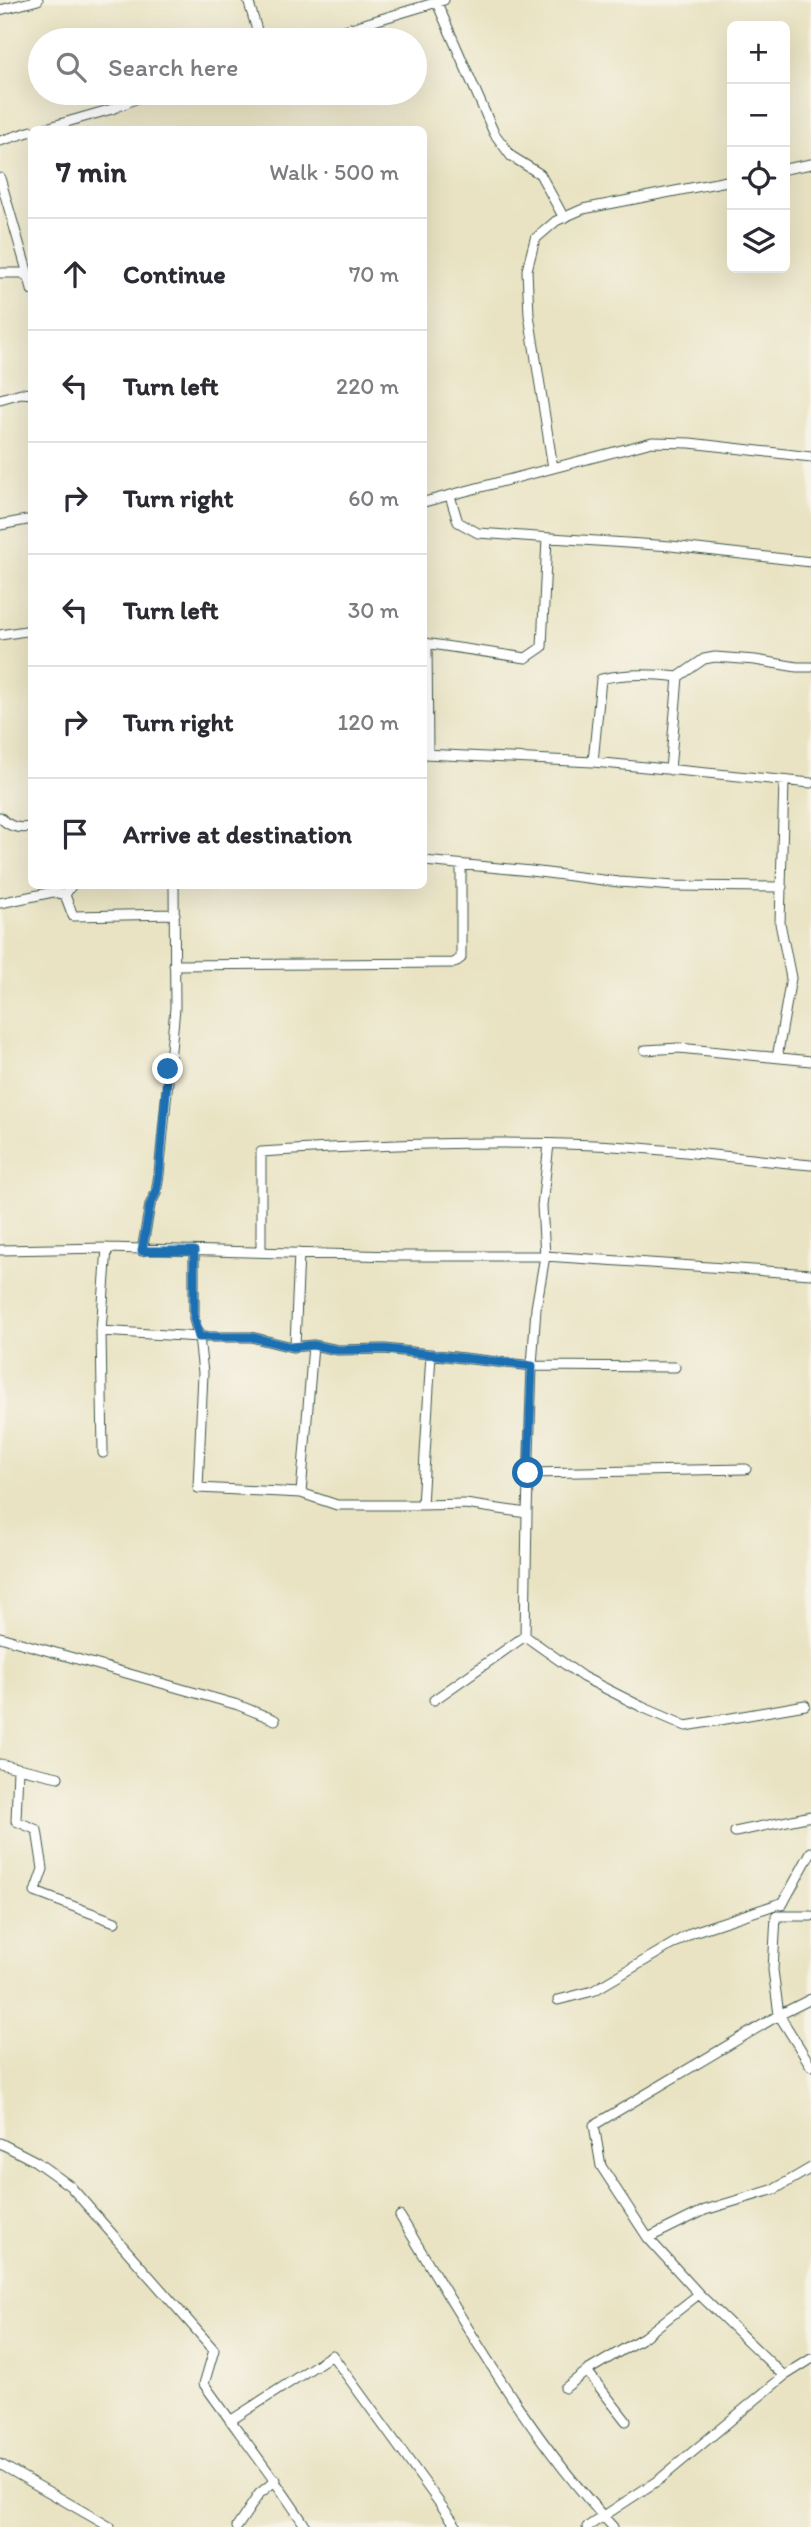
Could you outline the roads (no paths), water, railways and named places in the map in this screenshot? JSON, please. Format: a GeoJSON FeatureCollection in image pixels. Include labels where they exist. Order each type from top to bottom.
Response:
{"type":"FeatureCollection","features":[{"type":"Feature","properties":{"kind":"street"},"geometry":{"type":"LineString","coordinates":[[0,10],[38,0]]}},
{"type":"Feature","properties":{"kind":"street"},"geometry":{"type":"LineString","coordinates":[[248,0],[256,28]]}},
{"type":"Feature","properties":{"kind":"street"},"geometry":{"type":"LineString","coordinates":[[351,28],[441,2],[494,133],[511,156],[540,174],[564,218]]}},
{"type":"Feature","properties":{"kind":"street"},"geometry":{"type":"LineString","coordinates":[[53,126],[121,105]]}},
{"type":"Feature","properties":{"kind":"street"},"geometry":{"type":"LineString","coordinates":[[0,141],[28,132]]}},
{"type":"Feature","properties":{"kind":"street"},"geometry":{"type":"LineString","coordinates":[[790,168],[811,164]]}},
{"type":"Feature","properties":{"kind":"street"},"geometry":{"type":"LineString","coordinates":[[0,178],[28,276]]}},
{"type":"Feature","properties":{"kind":"street"},"geometry":{"type":"LineString","coordinates":[[553,468],[529,314],[527,270],[535,239],[564,218],[583,209],[727,181]]}},
{"type":"Feature","properties":{"kind":"street"},"geometry":{"type":"LineString","coordinates":[[0,273],[23,273],[28,281]]}},
{"type":"Feature","properties":{"kind":"street"},"geometry":{"type":"LineString","coordinates":[[0,398],[28,394]]}},
{"type":"Feature","properties":{"kind":"street"},"geometry":{"type":"LineString","coordinates":[[427,501],[653,442],[690,443],[811,457]]}},
{"type":"Feature","properties":{"kind":"street"},"geometry":{"type":"LineString","coordinates":[[450,496],[458,522],[478,533],[671,546],[811,562]]}},
{"type":"Feature","properties":{"kind":"street"},"geometry":{"type":"LineString","coordinates":[[0,525],[28,520]]}},
{"type":"Feature","properties":{"kind":"street"},"geometry":{"type":"LineString","coordinates":[[427,643],[526,658],[542,647],[547,538]]}},
{"type":"Feature","properties":{"kind":"street"},"geometry":{"type":"LineString","coordinates":[[0,635],[28,631]]}},
{"type":"Feature","properties":{"kind":"street"},"geometry":{"type":"LineString","coordinates":[[593,762],[601,679],[658,675],[678,677],[704,659],[715,657],[811,667]]}},
{"type":"Feature","properties":{"kind":"street"},"geometry":{"type":"LineString","coordinates":[[670,770],[678,677]]}},
{"type":"Feature","properties":{"kind":"street"},"geometry":{"type":"LineString","coordinates":[[427,754],[593,762],[811,783]]}},
{"type":"Feature","properties":{"kind":"street"},"geometry":{"type":"LineString","coordinates":[[780,1058],[778,1052],[791,978],[780,923],[784,781]]}},
{"type":"Feature","properties":{"kind":"street"},"geometry":{"type":"LineString","coordinates":[[0,817],[7,825],[28,828]]}},
{"type":"Feature","properties":{"kind":"street"},"geometry":{"type":"LineString","coordinates":[[427,862],[664,885],[782,887]]}},
{"type":"Feature","properties":{"kind":"street"},"geometry":{"type":"LineString","coordinates":[[174,965],[454,963],[461,958],[461,866]]}},
{"type":"Feature","properties":{"kind":"street"},"geometry":{"type":"LineString","coordinates":[[65,895],[69,889]]}},
{"type":"Feature","properties":{"kind":"street"},"geometry":{"type":"LineString","coordinates":[[142,1251],[150,1205],[156,1193],[159,1174],[175,1008],[174,889]]}},
{"type":"Feature","properties":{"kind":"street"},"geometry":{"type":"LineString","coordinates":[[0,903],[53,892],[65,895]]}},
{"type":"Feature","properties":{"kind":"street"},"geometry":{"type":"LineString","coordinates":[[65,895],[71,914],[77,917],[174,914]]}},
{"type":"Feature","properties":{"kind":"street"},"geometry":{"type":"LineString","coordinates":[[646,1050],[679,1048],[811,1061]]}},
{"type":"Feature","properties":{"kind":"street"},"geometry":{"type":"LineString","coordinates":[[261,1252],[261,1152],[421,1142],[597,1145],[811,1165]]}},
{"type":"Feature","properties":{"kind":"street"},"geometry":{"type":"LineString","coordinates":[[525,1636],[532,1366],[536,1308],[545,1256],[542,1206],[549,1144]]}},
{"type":"Feature","properties":{"kind":"street"},"geometry":{"type":"LineString","coordinates":[[103,1453],[101,1331],[107,1248]]}},
{"type":"Feature","properties":{"kind":"street"},"geometry":{"type":"LineString","coordinates":[[0,1250],[107,1248],[394,1256],[545,1256],[811,1274]]}},
{"type":"Feature","properties":{"kind":"street"},"geometry":{"type":"LineString","coordinates":[[194,1251],[194,1319],[203,1373],[198,1488],[301,1493],[337,1504],[465,1504],[527,1513]]}},
{"type":"Feature","properties":{"kind":"street"},"geometry":{"type":"LineString","coordinates":[[296,1345],[299,1253]]}},
{"type":"Feature","properties":{"kind":"street"},"geometry":{"type":"LineString","coordinates":[[101,1331],[251,1337],[292,1347],[313,1345],[338,1350],[362,1348],[532,1366],[675,1367]]}},
{"type":"Feature","properties":{"kind":"street"},"geometry":{"type":"LineString","coordinates":[[301,1493],[313,1345]]}},
{"type":"Feature","properties":{"kind":"street"},"geometry":{"type":"LineString","coordinates":[[422,1504],[431,1354]]}},
{"type":"Feature","properties":{"kind":"street"},"geometry":{"type":"LineString","coordinates":[[528,1473],[746,1469]]}},
{"type":"Feature","properties":{"kind":"street"},"geometry":{"type":"LineString","coordinates":[[434,1700],[525,1636]]}},
{"type":"Feature","properties":{"kind":"street"},"geometry":{"type":"LineString","coordinates":[[525,1636],[583,1677],[686,1726],[805,1705]]}},
{"type":"Feature","properties":{"kind":"street"},"geometry":{"type":"LineString","coordinates":[[0,1637],[238,1704],[275,1720]]}},
{"type":"Feature","properties":{"kind":"street"},"geometry":{"type":"LineString","coordinates":[[0,1764],[58,1777]]}},
{"type":"Feature","properties":{"kind":"street"},"geometry":{"type":"LineString","coordinates":[[18,1768],[16,1821],[37,1830],[43,1869],[35,1892],[115,1923]]}},
{"type":"Feature","properties":{"kind":"street"},"geometry":{"type":"LineString","coordinates":[[735,1832],[811,1816]]}},
{"type":"Feature","properties":{"kind":"street"},"geometry":{"type":"LineString","coordinates":[[811,1852],[776,1916],[773,1970],[779,2015],[811,2066]]}},
{"type":"Feature","properties":{"kind":"street"},"geometry":{"type":"LineString","coordinates":[[558,2000],[593,1991],[693,1931],[783,1902]]}},
{"type":"Feature","properties":{"kind":"street"},"geometry":{"type":"LineString","coordinates":[[776,1916],[811,1916]]}},
{"type":"Feature","properties":{"kind":"street"},"geometry":{"type":"LineString","coordinates":[[784,2376],[699,2294],[648,2238],[601,2166],[594,2125],[779,2015],[811,1999]]}},
{"type":"Feature","properties":{"kind":"street"},"geometry":{"type":"LineString","coordinates":[[0,2143],[35,2161],[69,2186],[214,2350],[204,2384],[276,2480],[306,2527]]}},
{"type":"Feature","properties":{"kind":"street"},"geometry":{"type":"LineString","coordinates":[[648,2238],[705,2210],[775,2189],[811,2168]]}},
{"type":"Feature","properties":{"kind":"street"},"geometry":{"type":"LineString","coordinates":[[400,2216],[484,2354],[531,2425],[613,2527]]}},
{"type":"Feature","properties":{"kind":"street"},"geometry":{"type":"LineString","coordinates":[[565,2388],[587,2371],[644,2337],[699,2294]]}},
{"type":"Feature","properties":{"kind":"street"},"geometry":{"type":"LineString","coordinates":[[230,2421],[332,2355],[457,2527]]}},
{"type":"Feature","properties":{"kind":"street"},"geometry":{"type":"LineString","coordinates":[[587,2527],[660,2479],[784,2376],[811,2359]]}},
{"type":"Feature","properties":{"kind":"street"},"geometry":{"type":"LineString","coordinates":[[587,2371],[626,2421]]}},
{"type":"Feature","properties":{"kind":"street"},"geometry":{"type":"LineString","coordinates":[[0,2464],[110,2527]]}},
{"type":"Feature","properties":{"kind":"street"},"geometry":{"type":"LineString","coordinates":[[237,2527],[260,2494],[276,2480]]}}]}
